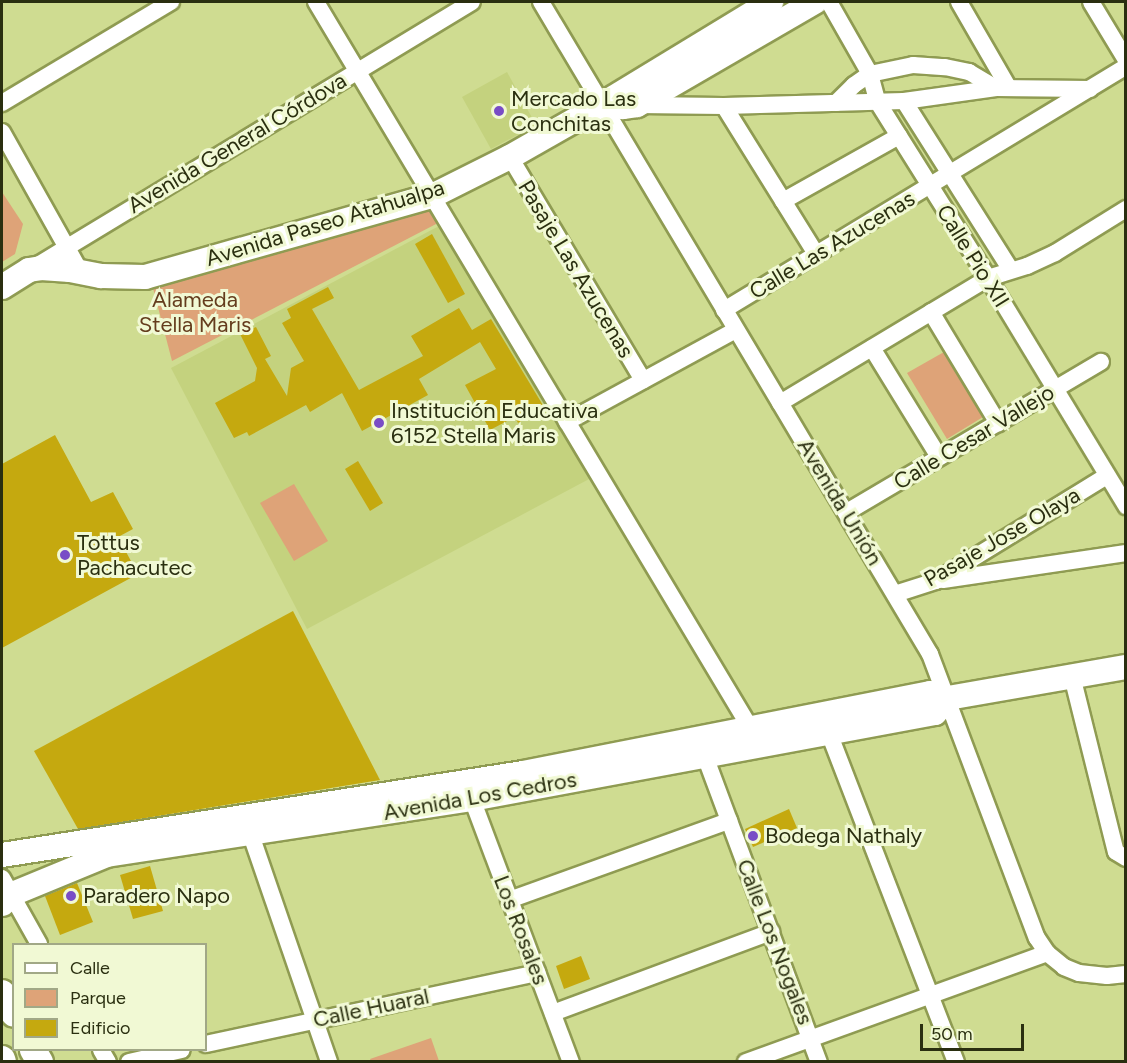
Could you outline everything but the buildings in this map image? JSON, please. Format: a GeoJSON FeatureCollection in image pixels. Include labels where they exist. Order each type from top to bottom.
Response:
{"type":"FeatureCollection","features":[{"type":"Feature","properties":{"kind":"main road"},"geometry":{"type":"LineString","coordinates":[[2,993],[12,1010]]}},
{"type":"Feature","properties":{"kind":"street"},"geometry":{"type":"LineString","coordinates":[[2,103],[171,2]]}},
{"type":"Feature","properties":{"kind":"street"},"geometry":{"type":"LineString","coordinates":[[316,2],[751,729]]}},
{"type":"Feature","properties":{"kind":"street","name":"Avenida General Córdova"},"geometry":{"type":"LineString","coordinates":[[2,287],[472,2]]}},
{"type":"Feature","properties":{"kind":"street","name":"Avenida Unión"},"geometry":{"type":"LineString","coordinates":[[541,2],[930,654],[1037,938],[1047,953],[1064,967],[1079,973],[1107,976],[1125,974]]}},
{"type":"Feature","properties":{"kind":"street","name":"Avenida Paseo Atahualpa"},"geometry":{"type":"LineString","coordinates":[[29,270],[51,268],[101,276],[145,277],[432,196],[510,157],[603,104],[771,2]]}},
{"type":"Feature","properties":{"kind":"street"},"geometry":{"type":"LineString","coordinates":[[637,105],[814,2]]}},
{"type":"Feature","properties":{"kind":"street","name":"Calle Pio XII"},"geometry":{"type":"LineString","coordinates":[[830,2],[870,74],[877,101],[988,278],[1125,506]]}},
{"type":"Feature","properties":{"kind":"street"},"geometry":{"type":"LineString","coordinates":[[959,2],[1002,87]]}},
{"type":"Feature","properties":{"kind":"street"},"geometry":{"type":"LineString","coordinates":[[1091,2],[1125,60]]}},
{"type":"Feature","properties":{"kind":"street"},"geometry":{"type":"LineString","coordinates":[[836,103],[854,85],[870,74],[912,65],[945,67],[969,72],[1002,87]]}},
{"type":"Feature","properties":{"kind":"street","name":"Calle Las Azucenas"},"geometry":{"type":"LineString","coordinates":[[724,310],[1125,67]]}},
{"type":"Feature","properties":{"kind":"street"},"geometry":{"type":"LineString","coordinates":[[603,104],[623,108],[637,105],[724,106],[904,101],[1002,87],[1090,89]]}},
{"type":"Feature","properties":{"kind":"street","name":"Calle Pio XII"},"geometry":{"type":"LineString","coordinates":[[904,101],[1011,270]]}},
{"type":"Feature","properties":{"kind":"street"},"geometry":{"type":"LineString","coordinates":[[724,106],[816,254]]}},
{"type":"Feature","properties":{"kind":"street"},"geometry":{"type":"LineString","coordinates":[[2,132],[80,271]]}},
{"type":"Feature","properties":{"kind":"street"},"geometry":{"type":"LineString","coordinates":[[783,201],[899,136]]}},
{"type":"Feature","properties":{"kind":"street","name":"Pasaje Las Azucenas"},"geometry":{"type":"LineString","coordinates":[[510,157],[643,380]]}},
{"type":"Feature","properties":{"kind":"street"},"geometry":{"type":"LineString","coordinates":[[780,403],[988,278],[1055,253],[1125,209]]}},
{"type":"Feature","properties":{"kind":"street"},"geometry":{"type":"LineString","coordinates":[[931,312],[998,423]]}},
{"type":"Feature","properties":{"kind":"street"},"geometry":{"type":"LineString","coordinates":[[567,422],[736,330]]}},
{"type":"Feature","properties":{"kind":"street"},"geometry":{"type":"LineString","coordinates":[[872,348],[939,457]]}},
{"type":"Feature","properties":{"kind":"street","name":"Calle Cesar Vallejo"},"geometry":{"type":"LineString","coordinates":[[847,512],[1101,362]]}},
{"type":"Feature","properties":{"kind":"street","name":"Pasaje Jose Olaya"},"geometry":{"type":"LineString","coordinates":[[895,594],[936,580],[1107,476]]}},
{"type":"Feature","properties":{"kind":"street"},"geometry":{"type":"LineString","coordinates":[[936,580],[1125,553]]}},
{"type":"Feature","properties":{"kind":"street","name":"Avenida Los Cedros"},"geometry":{"type":"LineString","coordinates":[[2,855],[523,773],[930,693],[948,698],[1125,667]]}},
{"type":"Feature","properties":{"kind":"street"},"geometry":{"type":"LineString","coordinates":[[1072,676],[1116,852],[1125,858]]}},
{"type":"Feature","properties":{"kind":"street","name":"Avenida Los Cedros"},"geometry":{"type":"LineString","coordinates":[[4,892],[43,880],[107,855],[251,835],[472,799],[829,733],[936,713],[948,698]]}},
{"type":"Feature","properties":{"kind":"street"},"geometry":{"type":"LineString","coordinates":[[829,733],[956,1062]]}},
{"type":"Feature","properties":{"kind":"street","name":"Calle Los Nogales"},"geometry":{"type":"LineString","coordinates":[[705,756],[819,1062]]}},
{"type":"Feature","properties":{"kind":"street","name":"Los Rosales"},"geometry":{"type":"LineString","coordinates":[[472,799],[571,1062]]}},
{"type":"Feature","properties":{"kind":"street"},"geometry":{"type":"LineString","coordinates":[[510,900],[729,821]]}},
{"type":"Feature","properties":{"kind":"street"},"geometry":{"type":"LineString","coordinates":[[251,835],[330,1062]]}},
{"type":"Feature","properties":{"kind":"street"},"geometry":{"type":"LineString","coordinates":[[30,850],[43,880]]}},
{"type":"Feature","properties":{"kind":"street"},"geometry":{"type":"LineString","coordinates":[[4,892],[38,943]]}},
{"type":"Feature","properties":{"kind":"street"},"geometry":{"type":"LineString","coordinates":[[553,1012],[771,932]]}},
{"type":"Feature","properties":{"kind":"street"},"geometry":{"type":"LineString","coordinates":[[746,1062],[1047,953]]}},
{"type":"Feature","properties":{"kind":"street","name":"Calle Huaral"},"geometry":{"type":"LineString","coordinates":[[207,1044],[537,973]]}},
{"type":"Feature","properties":{"kind":"street"},"geometry":{"type":"LineString","coordinates":[[129,1062],[178,1051]]}},
{"type":"Feature","properties":{"kind":"shaded area","name":"Mercado Las Conchitas"},"geometry":{"type":"Polygon","coordinates":[[[507,72],[536,125],[491,149],[462,97],[507,72]]]}},
{"type":"Feature","properties":{"kind":"shaded area","name":"Institución Educativa 6152 Stella Maris"},"geometry":{"type":"Polygon","coordinates":[[[439,226],[591,478],[307,629],[171,368],[439,226]]]}},
{"type":"Feature","properties":{"kind":"green space"},"geometry":{"type":"Polygon","coordinates":[[[2,192],[23,224],[15,254],[2,262],[2,192]]]}},
{"type":"Feature","properties":{"kind":"green space","name":"Alameda Stella Maris"},"geometry":{"type":"Polygon","coordinates":[[[430,205],[438,223],[172,361],[153,288],[430,205]]]}},
{"type":"Feature","properties":{"kind":"green space"},"geometry":{"type":"Polygon","coordinates":[[[944,352],[983,417],[947,439],[907,373],[944,352]]]}},
{"type":"Feature","properties":{"kind":"green space"},"geometry":{"type":"Polygon","coordinates":[[[294,484],[328,541],[294,561],[260,503],[294,484]]]}},
{"type":"Feature","properties":{"kind":"green space"},"geometry":{"type":"Polygon","coordinates":[[[431,1038],[439,1061],[371,1061],[370,1059],[431,1038]]]}},
{"type":"Feature","properties":{"kind":"place","name":"Mercado Las Conchitas"},"geometry":{"type":"Point","coordinates":[499,111]}},
{"type":"Feature","properties":{"kind":"place","name":"Institución Educativa 6152 Stella Maris"},"geometry":{"type":"Point","coordinates":[379,423]}},
{"type":"Feature","properties":{"kind":"place","name":"Tottus Pachacutec"},"geometry":{"type":"Point","coordinates":[65,555]}},
{"type":"Feature","properties":{"kind":"place","name":"Bodega Nathaly"},"geometry":{"type":"Point","coordinates":[753,836]}},
{"type":"Feature","properties":{"kind":"place","name":"Paradero Napo"},"geometry":{"type":"Point","coordinates":[71,896]}}]}
